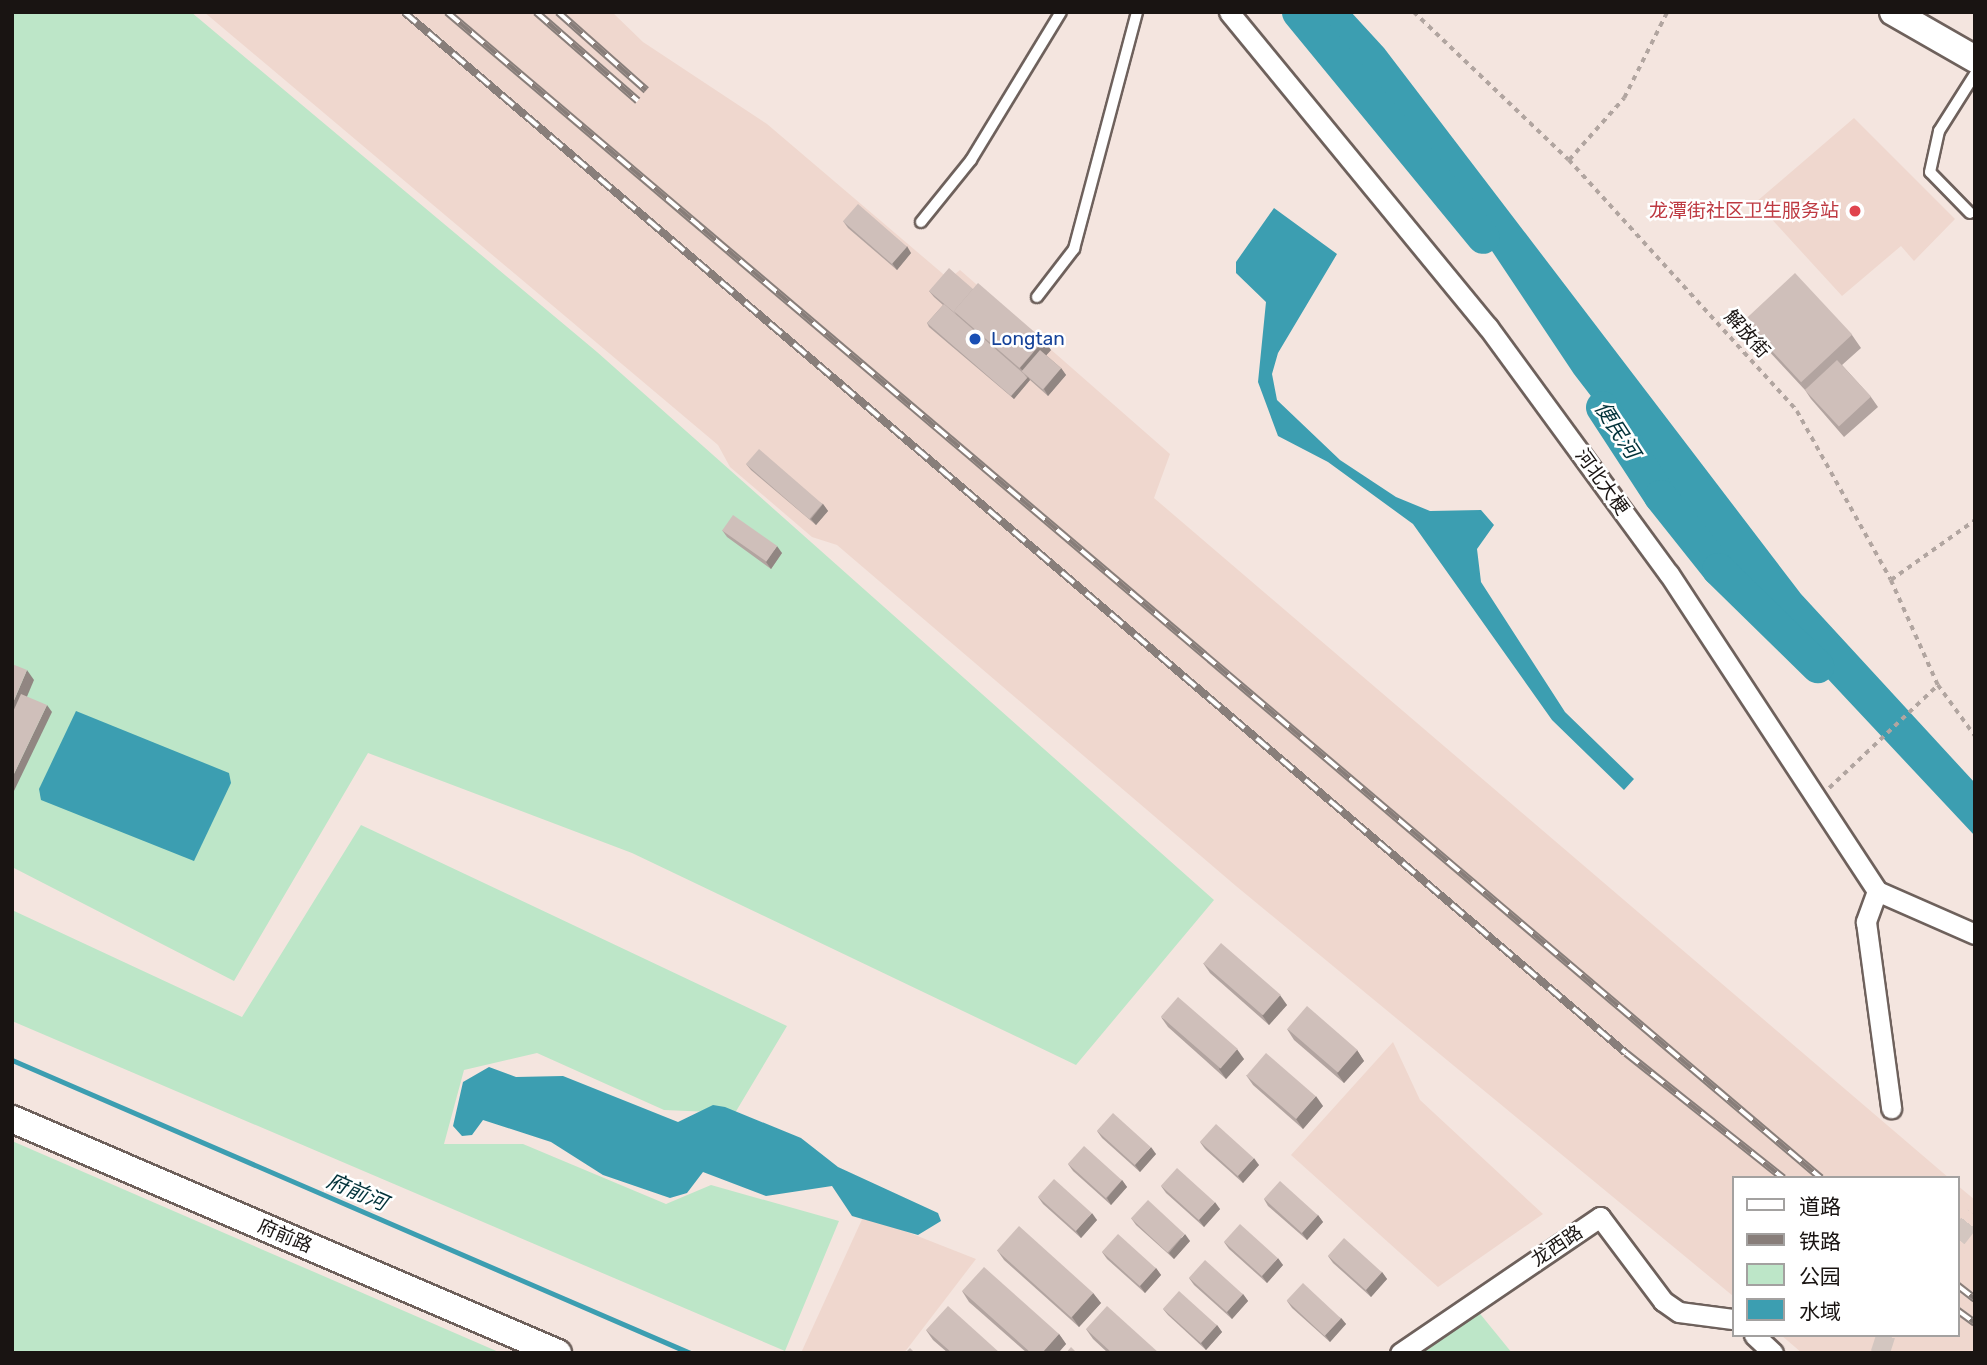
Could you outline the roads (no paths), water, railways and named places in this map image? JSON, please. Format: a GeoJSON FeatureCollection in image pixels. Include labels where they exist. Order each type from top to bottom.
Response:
{"type":"FeatureCollection","features":[{"type":"Feature","properties":{"kind":"street","name":"河北大梗"},"geometry":{"type":"LineString","coordinates":[[1228,12],[1488,327],[1669,573],[1877,891]]}},
{"type":"Feature","properties":{"kind":"street"},"geometry":{"type":"LineString","coordinates":[[1893,12],[1975,59]]}},
{"type":"Feature","properties":{"kind":"street"},"geometry":{"type":"LineString","coordinates":[[1891,1108],[1866,922],[1877,891],[1975,934]]}},
{"type":"Feature","properties":{"kind":"street","name":"府前路"},"geometry":{"type":"LineString","coordinates":[[12,1119],[558,1353]]}},
{"type":"Feature","properties":{"kind":"street","name":"龙西路"},"geometry":{"type":"LineString","coordinates":[[1400,1353],[1600,1217],[1663,1301],[1679,1312],[1731,1319]]}},
{"type":"Feature","properties":{"kind":"street"},"geometry":{"type":"LineString","coordinates":[[1756,1337],[1773,1353]]}},
{"type":"Feature","properties":{"kind":"lane"},"geometry":{"type":"LineString","coordinates":[[921,222],[971,160],[1061,12]]}},
{"type":"Feature","properties":{"kind":"lane"},"geometry":{"type":"LineString","coordinates":[[1037,297],[1074,249],[1137,12]]}},
{"type":"Feature","properties":{"kind":"lane"},"geometry":{"type":"LineString","coordinates":[[1970,213],[1930,172],[1939,131],[1975,74]]}},
{"type":"Feature","properties":{"kind":"water"},"geometry":{"type":"Polygon","coordinates":[[[1291,12],[1351,12],[1384,48],[1801,594],[1975,783],[1975,836],[1721,565],[1574,374],[1486,242],[1291,12]]]}},
{"type":"Feature","properties":{"kind":"water"},"geometry":{"type":"Polygon","coordinates":[[[1274,208],[1337,254],[1278,353],[1272,374],[1277,400],[1340,460],[1396,497],[1430,511],[1481,510],[1494,525],[1477,549],[1481,582],[1565,712],[1634,779],[1624,790],[1552,720],[1413,524],[1328,462],[1278,436],[1258,382],[1266,302],[1236,273],[1236,262],[1274,208]]]}},
{"type":"Feature","properties":{"kind":"water"},"geometry":{"type":"Polygon","coordinates":[[[76,711],[229,773],[231,783],[194,861],[41,800],[39,789],[76,711]]]}},
{"type":"Feature","properties":{"kind":"water"},"geometry":{"type":"Polygon","coordinates":[[[489,1067],[516,1077],[563,1076],[678,1122],[713,1105],[725,1107],[801,1138],[838,1167],[938,1213],[941,1221],[918,1235],[852,1216],[832,1186],[766,1196],[703,1172],[687,1193],[670,1198],[603,1175],[551,1142],[483,1120],[472,1135],[462,1136],[453,1126],[463,1082],[489,1067]]]}},
{"type":"Feature","properties":{"kind":"waterway","name":"便民河"},"geometry":{"type":"LineString","coordinates":[[1298,12],[1483,237]]}},
{"type":"Feature","properties":{"kind":"waterway","name":"便民河"},"geometry":{"type":"LineString","coordinates":[[1602,407],[1660,496],[1718,569],[1817,666]]}},
{"type":"Feature","properties":{"kind":"waterway","name":"府前河"},"geometry":{"type":"LineString","coordinates":[[12,1060],[690,1353]]}},
{"type":"Feature","properties":{"kind":"tunnel"},"geometry":{"type":"LineString","coordinates":[[1959,1235],[1975,1215]]}},
{"type":"Feature","properties":{"kind":"tunnel"},"geometry":{"type":"LineString","coordinates":[[1880,1353],[1885,1337]]}},
{"type":"Feature","properties":{"kind":"railway"},"geometry":{"type":"LineString","coordinates":[[404,12],[1626,1053],[1780,1176]]}},
{"type":"Feature","properties":{"kind":"railway"},"geometry":{"type":"LineString","coordinates":[[447,12],[1819,1176]]}},
{"type":"Feature","properties":{"kind":"railway"},"geometry":{"type":"LineString","coordinates":[[536,12],[638,101]]}},
{"type":"Feature","properties":{"kind":"railway"},"geometry":{"type":"LineString","coordinates":[[558,12],[646,90]]}},
{"type":"Feature","properties":{"kind":"railway"},"geometry":{"type":"LineString","coordinates":[[1959,1287],[1975,1299]]}},
{"type":"Feature","properties":{"kind":"railway"},"geometry":{"type":"LineString","coordinates":[[1959,1311],[1975,1323]]}},
{"type":"Feature","properties":{"kind":"place","name":"龙潭街社区卫生服务站"},"geometry":{"type":"Point","coordinates":[1855,211]}},
{"type":"Feature","properties":{"kind":"place","name":"Longtan"},"geometry":{"type":"Point","coordinates":[975,339]}}]}
